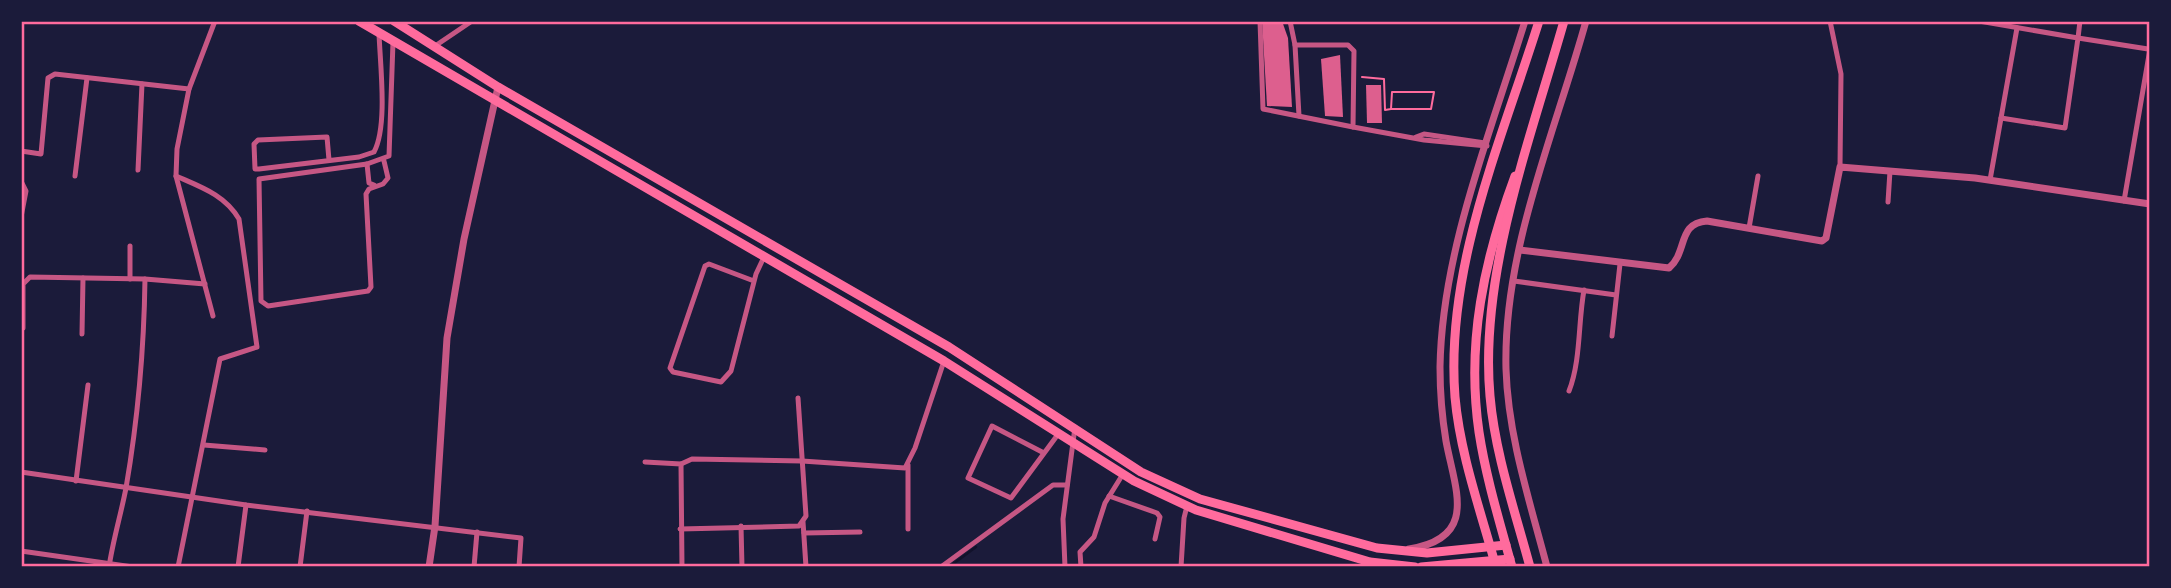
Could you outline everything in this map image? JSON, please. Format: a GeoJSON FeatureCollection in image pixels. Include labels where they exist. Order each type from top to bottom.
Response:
{"type":"FeatureCollection","features":[{"type":"Feature","properties":{"kind":"main road"},"geometry":{"type":"LineString","coordinates":[[359,21],[944,361],[1123,474],[1188,506],[1370,562],[1415,567]]}},
{"type":"Feature","properties":{"kind":"main road"},"geometry":{"type":"LineString","coordinates":[[394,21],[432,48],[498,87],[950,347],[1075,426],[1140,472],[1200,499],[1387,550],[1427,553],[1506,545]]}},
{"type":"Feature","properties":{"kind":"main road"},"geometry":{"type":"LineString","coordinates":[[1496,567],[1455,399],[1457,302],[1468,247],[1539,21]]}},
{"type":"Feature","properties":{"kind":"main road"},"geometry":{"type":"LineString","coordinates":[[1530,567],[1496,438],[1488,367],[1496,278],[1564,21]]}},
{"type":"Feature","properties":{"kind":"main road"},"geometry":{"type":"LineString","coordinates":[[1421,567],[1511,563],[1480,435],[1475,383],[1476,330],[1480,294],[1491,247],[1533,132]]}},
{"type":"Feature","properties":{"kind":"street"},"geometry":{"type":"LineString","coordinates":[[213,316],[176,176],[177,149],[189,89],[215,21]]}},
{"type":"Feature","properties":{"kind":"street"},"geometry":{"type":"LineString","coordinates":[[432,48],[472,21]]}},
{"type":"Feature","properties":{"kind":"street"},"geometry":{"type":"LineString","coordinates":[[1260,21],[1263,109],[1353,127],[1487,145]]}},
{"type":"Feature","properties":{"kind":"street"},"geometry":{"type":"LineString","coordinates":[[1290,21],[1295,45],[1299,116]]}},
{"type":"Feature","properties":{"kind":"street"},"geometry":{"type":"LineString","coordinates":[[1387,550],[1420,547],[1439,540],[1452,525],[1459,509],[1443,420],[1441,341],[1451,270],[1525,21]]}},
{"type":"Feature","properties":{"kind":"street"},"geometry":{"type":"LineString","coordinates":[[1547,567],[1519,461],[1508,392],[1506,340],[1520,250],[1586,21]]}},
{"type":"Feature","properties":{"kind":"street"},"geometry":{"type":"LineString","coordinates":[[1520,250],[1669,268],[1675,263],[1687,228],[1696,222],[1822,241],[1826,237],[1840,167],[1841,74],[1830,21]]}},
{"type":"Feature","properties":{"kind":"street"},"geometry":{"type":"LineString","coordinates":[[1979,21],[2149,49],[2124,201]]}},
{"type":"Feature","properties":{"kind":"street"},"geometry":{"type":"LineString","coordinates":[[2001,118],[2065,128],[2080,21]]}},
{"type":"Feature","properties":{"kind":"street"},"geometry":{"type":"LineString","coordinates":[[1990,180],[2017,28]]}},
{"type":"Feature","properties":{"kind":"street"},"geometry":{"type":"LineString","coordinates":[[329,160],[327,136],[258,141],[254,144],[255,169],[329,160],[374,152],[378,144],[379,33]]}},
{"type":"Feature","properties":{"kind":"street"},"geometry":{"type":"LineString","coordinates":[[373,185],[366,194],[371,287],[368,291],[268,306],[264,304],[261,301],[259,179],[367,164],[384,161],[390,156],[393,42]]}},
{"type":"Feature","properties":{"kind":"street"},"geometry":{"type":"LineString","coordinates":[[1295,45],[1348,45],[1354,51],[1353,127]]}},
{"type":"Feature","properties":{"kind":"street"},"geometry":{"type":"LineString","coordinates":[[21,151],[41,154],[48,78],[54,74],[189,89]]}},
{"type":"Feature","properties":{"kind":"street"},"geometry":{"type":"LineString","coordinates":[[75,176],[87,78]]}},
{"type":"Feature","properties":{"kind":"street"},"geometry":{"type":"LineString","coordinates":[[138,170],[142,84]]}},
{"type":"Feature","properties":{"kind":"street"},"geometry":{"type":"LineString","coordinates":[[429,567],[435,526],[447,338],[498,87]]}},
{"type":"Feature","properties":{"kind":"street"},"geometry":{"type":"LineString","coordinates":[[367,164],[369,183],[383,184],[388,178],[384,161]]}},
{"type":"Feature","properties":{"kind":"street"},"geometry":{"type":"LineString","coordinates":[[1840,167],[1990,180],[2150,204]]}},
{"type":"Feature","properties":{"kind":"street"},"geometry":{"type":"LineString","coordinates":[[1888,202],[1890,171]]}},
{"type":"Feature","properties":{"kind":"street"},"geometry":{"type":"LineString","coordinates":[[176,176],[214,193],[232,208],[239,219],[257,347],[220,359],[178,567]]}},
{"type":"Feature","properties":{"kind":"street"},"geometry":{"type":"LineString","coordinates":[[1749,228],[1758,176]]}},
{"type":"Feature","properties":{"kind":"street"},"geometry":{"type":"LineString","coordinates":[[21,181],[26,191],[21,216]]}},
{"type":"Feature","properties":{"kind":"street"},"geometry":{"type":"LineString","coordinates":[[130,246],[130,279]]}},
{"type":"Feature","properties":{"kind":"street"},"geometry":{"type":"LineString","coordinates":[[754,281],[709,264],[705,266],[670,368],[673,372],[721,382],[726,379],[731,372],[754,281],[764,257]]}},
{"type":"Feature","properties":{"kind":"street"},"geometry":{"type":"LineString","coordinates":[[1612,335],[1620,264]]}},
{"type":"Feature","properties":{"kind":"street"},"geometry":{"type":"LineString","coordinates":[[82,334],[83,278]]}},
{"type":"Feature","properties":{"kind":"street"},"geometry":{"type":"LineString","coordinates":[[23,328],[26,279],[145,279],[205,284]]}},
{"type":"Feature","properties":{"kind":"street"},"geometry":{"type":"LineString","coordinates":[[109,565],[126,488],[144,359],[145,279]]}},
{"type":"Feature","properties":{"kind":"street"},"geometry":{"type":"LineString","coordinates":[[1514,281],[1616,295]]}},
{"type":"Feature","properties":{"kind":"street"},"geometry":{"type":"LineString","coordinates":[[1569,391],[1576,373],[1578,324],[1584,290]]}},
{"type":"Feature","properties":{"kind":"street"},"geometry":{"type":"LineString","coordinates":[[908,529],[908,464],[944,361]]}},
{"type":"Feature","properties":{"kind":"street"},"geometry":{"type":"LineString","coordinates":[[76,481],[86,420],[88,385]]}},
{"type":"Feature","properties":{"kind":"street"},"geometry":{"type":"LineString","coordinates":[[680,529],[799,526],[803,522],[806,516],[798,398]]}},
{"type":"Feature","properties":{"kind":"street"},"geometry":{"type":"LineString","coordinates":[[1044,453],[992,426],[968,478],[1012,498],[1059,433]]}},
{"type":"Feature","properties":{"kind":"street"},"geometry":{"type":"LineString","coordinates":[[1065,567],[1063,519],[1075,426]]}},
{"type":"Feature","properties":{"kind":"street"},"geometry":{"type":"LineString","coordinates":[[204,445],[265,450]]}},
{"type":"Feature","properties":{"kind":"street"},"geometry":{"type":"LineString","coordinates":[[645,462],[681,464],[692,459],[802,461],[881,468],[905,467],[908,464]]}},
{"type":"Feature","properties":{"kind":"street"},"geometry":{"type":"LineString","coordinates":[[681,464],[682,567]]}},
{"type":"Feature","properties":{"kind":"street"},"geometry":{"type":"LineString","coordinates":[[21,472],[246,505],[521,538],[519,567]]}},
{"type":"Feature","properties":{"kind":"street"},"geometry":{"type":"LineString","coordinates":[[1081,567],[1080,552],[1094,537],[1109,496],[1123,474]]}},
{"type":"Feature","properties":{"kind":"street"},"geometry":{"type":"LineString","coordinates":[[941,567],[1053,485],[1067,485]]}},
{"type":"Feature","properties":{"kind":"street"},"geometry":{"type":"LineString","coordinates":[[1109,496],[1157,513],[1160,517],[1154,539]]}},
{"type":"Feature","properties":{"kind":"street"},"geometry":{"type":"LineString","coordinates":[[238,567],[246,505]]}},
{"type":"Feature","properties":{"kind":"street"},"geometry":{"type":"LineString","coordinates":[[1181,567],[1184,518],[1188,506]]}},
{"type":"Feature","properties":{"kind":"street"},"geometry":{"type":"LineString","coordinates":[[300,567],[307,511]]}},
{"type":"Feature","properties":{"kind":"street"},"geometry":{"type":"LineString","coordinates":[[803,522],[806,567]]}},
{"type":"Feature","properties":{"kind":"street"},"geometry":{"type":"LineString","coordinates":[[741,526],[743,567]]}},
{"type":"Feature","properties":{"kind":"street"},"geometry":{"type":"LineString","coordinates":[[474,567],[477,532]]}},
{"type":"Feature","properties":{"kind":"street"},"geometry":{"type":"LineString","coordinates":[[804,533],[860,532]]}},
{"type":"Feature","properties":{"kind":"street"},"geometry":{"type":"LineString","coordinates":[[21,551],[133,567]]}},
{"type":"Feature","properties":{"kind":"street"},"geometry":{"type":"LineString","coordinates":[[1350,556],[1374,567]]}},
{"type":"Feature","properties":{"kind":"street"},"geometry":{"type":"LineString","coordinates":[[71,567],[72,558]]}},
{"type":"Feature","properties":{"kind":"path"},"geometry":{"type":"LineString","coordinates":[[1361,77],[1384,79],[1385,110],[1431,109],[1434,92],[1392,92],[1391,109]]}},
{"type":"Feature","properties":{"kind":"building"},"geometry":{"type":"Polygon","coordinates":[[[1262,21],[1282,21],[1288,38],[1292,107],[1267,106],[1262,21]]]}},
{"type":"Feature","properties":{"kind":"building"},"geometry":{"type":"Polygon","coordinates":[[[1340,55],[1343,117],[1325,116],[1321,59],[1340,55]]]}},
{"type":"Feature","properties":{"kind":"building"},"geometry":{"type":"Polygon","coordinates":[[[1366,85],[1381,85],[1382,123],[1367,123],[1366,85]]]}},
{"type":"Feature","properties":{"kind":"waterway"},"geometry":{"type":"LineString","coordinates":[[949,567],[976,547]]}}]}
